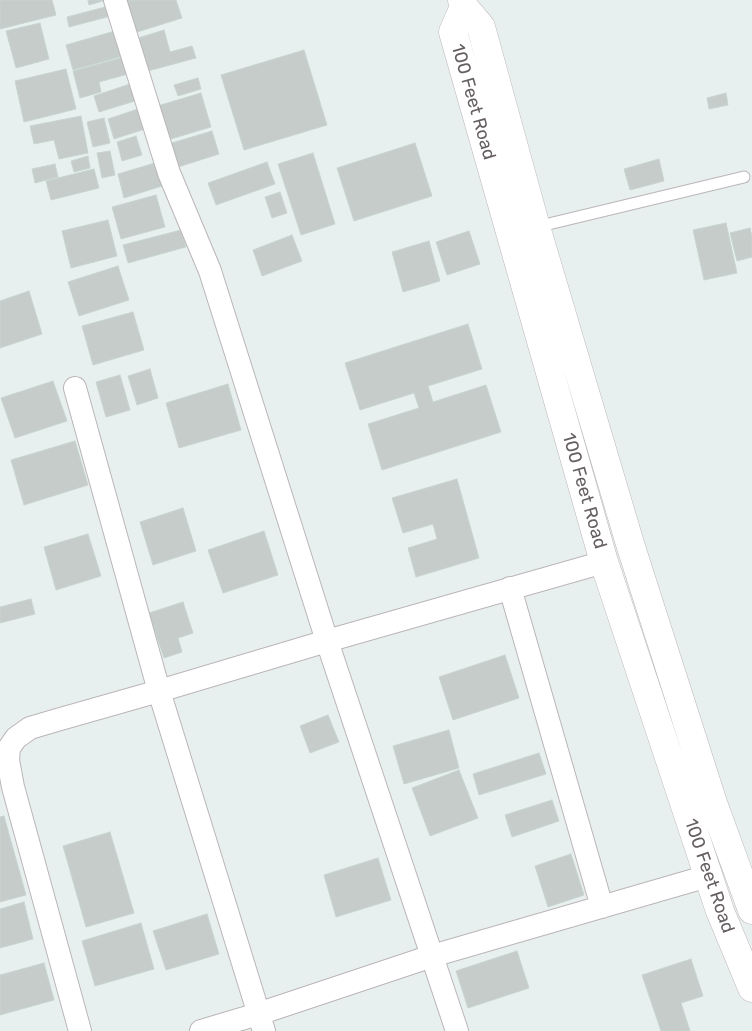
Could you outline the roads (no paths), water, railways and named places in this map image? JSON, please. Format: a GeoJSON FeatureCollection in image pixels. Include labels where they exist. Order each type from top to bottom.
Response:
{"type":"FeatureCollection","features":[{"type":"Feature","properties":{"kind":"street"},"geometry":{"type":"LineString","coordinates":[[116,0],[169,173],[210,271],[327,641],[457,1031]]}},
{"type":"Feature","properties":{"kind":"street","name":"100 Feet Road"},"geometry":{"type":"LineString","coordinates":[[463,3],[481,27],[536,227],[634,556],[713,804],[752,910]]}},
{"type":"Feature","properties":{"kind":"street","name":"100 Feet Road"},"geometry":{"type":"LineString","coordinates":[[463,3],[453,32],[604,562],[720,911],[752,988]]}},
{"type":"Feature","properties":{"kind":"street"},"geometry":{"type":"LineString","coordinates":[[75,388],[160,691],[261,1022]]}},
{"type":"Feature","properties":{"kind":"street"},"geometry":{"type":"LineString","coordinates":[[80,1031],[13,786],[8,760],[10,748],[16,738],[30,728],[604,562]]}},
{"type":"Feature","properties":{"kind":"street"},"geometry":{"type":"LineString","coordinates":[[510,588],[602,906]]}},
{"type":"Feature","properties":{"kind":"street"},"geometry":{"type":"LineString","coordinates":[[200,1031],[261,1022],[432,956],[708,876]]}},
{"type":"Feature","properties":{"kind":"lane"},"geometry":{"type":"LineString","coordinates":[[536,227],[744,177]]}}]}
